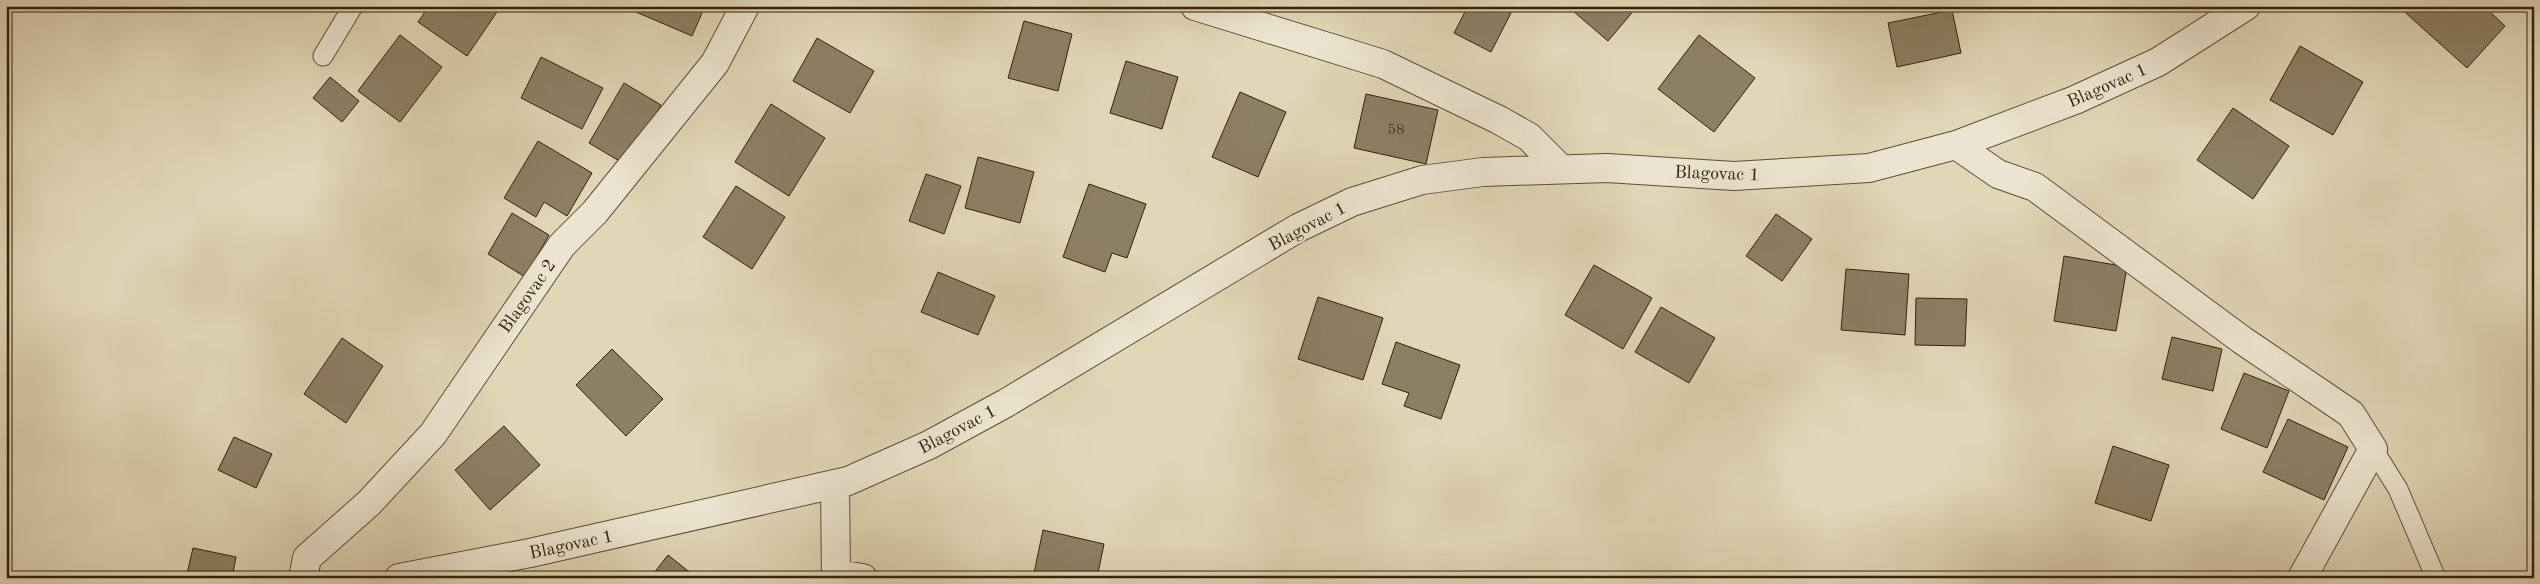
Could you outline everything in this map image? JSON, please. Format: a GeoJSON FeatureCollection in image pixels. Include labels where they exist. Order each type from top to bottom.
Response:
{"type":"FeatureCollection","features":[{"type":"Feature","properties":{"kind":"street","name":"Blagovac 2"},"geometry":{"type":"LineString","coordinates":[[302,578],[308,558],[369,503],[433,434],[562,245],[595,212],[715,63],[745,6]]}},
{"type":"Feature","properties":{"kind":"street"},"geometry":{"type":"LineString","coordinates":[[1194,6],[1383,64],[1499,120],[1529,137],[1561,169]]}},
{"type":"Feature","properties":{"kind":"street","name":"Blagovac 1"},"geometry":{"type":"LineString","coordinates":[[399,578],[530,553],[848,482],[929,445],[1006,403],[1298,228],[1352,202],[1422,180],[1483,172],[1561,169],[1606,168],[1734,176],[1869,168],[1956,145],[2075,100],[2158,62],[2246,6]]}},
{"type":"Feature","properties":{"kind":"street"},"geometry":{"type":"LineString","coordinates":[[1956,145],[1998,174],[2034,187],[2242,340],[2351,414],[2373,449],[2302,578]]}},
{"type":"Feature","properties":{"kind":"street"},"geometry":{"type":"LineString","coordinates":[[835,484],[836,576],[863,578]]}},
{"type":"Feature","properties":{"kind":"lane"},"geometry":{"type":"LineString","coordinates":[[323,56],[353,6]]}},
{"type":"Feature","properties":{"kind":"lane"},"geometry":{"type":"LineString","coordinates":[[2373,449],[2398,489],[2436,578]]}},
{"type":"Feature","properties":{"kind":"building"},"geometry":{"type":"Polygon","coordinates":[[[429,6],[501,6],[467,56],[418,22],[429,6]]]}},
{"type":"Feature","properties":{"kind":"building"},"geometry":{"type":"Polygon","coordinates":[[[639,6],[705,6],[692,36],[636,12],[639,6]]]}},
{"type":"Feature","properties":{"kind":"building"},"geometry":{"type":"Polygon","coordinates":[[[1468,6],[1499,6],[1511,13],[1491,52],[1454,33],[1468,6]]]}},
{"type":"Feature","properties":{"kind":"building"},"geometry":{"type":"Polygon","coordinates":[[[1576,6],[1635,6],[1636,8],[1608,41],[1573,11],[1576,6]]]}},
{"type":"Feature","properties":{"kind":"building"},"geometry":{"type":"Polygon","coordinates":[[[2398,6],[2484,6],[2505,26],[2467,68],[2398,6]]]}},
{"type":"Feature","properties":{"kind":"building"},"geometry":{"type":"Polygon","coordinates":[[[1952,10],[1961,53],[1897,67],[1888,23],[1952,10]]]}},
{"type":"Feature","properties":{"kind":"building"},"geometry":{"type":"Polygon","coordinates":[[[1024,21],[1072,34],[1058,91],[1008,78],[1024,21]]]}},
{"type":"Feature","properties":{"kind":"building"},"geometry":{"type":"Polygon","coordinates":[[[400,35],[442,67],[400,122],[358,91],[400,35]]]}},
{"type":"Feature","properties":{"kind":"building"},"geometry":{"type":"Polygon","coordinates":[[[1699,35],[1755,78],[1714,132],[1658,89],[1699,35]]]}},
{"type":"Feature","properties":{"kind":"building"},"geometry":{"type":"Polygon","coordinates":[[[817,38],[874,71],[850,113],[793,81],[817,38]]]}},
{"type":"Feature","properties":{"kind":"building"},"geometry":{"type":"Polygon","coordinates":[[[2300,46],[2363,82],[2333,135],[2270,100],[2300,46]]]}},
{"type":"Feature","properties":{"kind":"building"},"geometry":{"type":"Polygon","coordinates":[[[541,57],[603,88],[582,129],[521,98],[541,57]]]}},
{"type":"Feature","properties":{"kind":"building"},"geometry":{"type":"Polygon","coordinates":[[[1126,61],[1178,77],[1162,129],[1110,113],[1126,61]]]}},
{"type":"Feature","properties":{"kind":"building"},"geometry":{"type":"Polygon","coordinates":[[[330,77],[359,101],[342,122],[313,98],[330,77]]]}},
{"type":"Feature","properties":{"kind":"building"},"geometry":{"type":"Polygon","coordinates":[[[624,83],[661,105],[626,165],[589,143],[624,83]]]}},
{"type":"Feature","properties":{"kind":"building"},"geometry":{"type":"Polygon","coordinates":[[[1240,92],[1286,112],[1258,177],[1212,157],[1240,92]]]}},
{"type":"Feature","properties":{"kind":"building"},"geometry":{"type":"Polygon","coordinates":[[[1366,94],[1438,110],[1426,164],[1354,148],[1366,94]]]}},
{"type":"Feature","properties":{"kind":"building"},"geometry":{"type":"Polygon","coordinates":[[[771,104],[825,138],[789,196],[735,162],[771,104]]]}},
{"type":"Feature","properties":{"kind":"building"},"geometry":{"type":"Polygon","coordinates":[[[2233,108],[2289,146],[2253,199],[2197,160],[2233,108]]]}},
{"type":"Feature","properties":{"kind":"building"},"geometry":{"type":"Polygon","coordinates":[[[538,141],[592,173],[567,216],[544,202],[536,217],[504,198],[538,141]]]}},
{"type":"Feature","properties":{"kind":"building"},"geometry":{"type":"Polygon","coordinates":[[[978,157],[1034,172],[1020,223],[965,208],[978,157]]]}},
{"type":"Feature","properties":{"kind":"building"},"geometry":{"type":"Polygon","coordinates":[[[926,174],[961,186],[944,234],[909,221],[926,174]]]}},
{"type":"Feature","properties":{"kind":"building"},"geometry":{"type":"Polygon","coordinates":[[[1089,184],[1146,204],[1127,258],[1112,253],[1105,272],[1063,257],[1089,184]]]}},
{"type":"Feature","properties":{"kind":"building"},"geometry":{"type":"Polygon","coordinates":[[[736,186],[785,217],[752,269],[703,237],[736,186]]]}},
{"type":"Feature","properties":{"kind":"building"},"geometry":{"type":"Polygon","coordinates":[[[512,213],[549,235],[525,277],[488,254],[512,213]]]}},
{"type":"Feature","properties":{"kind":"building"},"geometry":{"type":"Polygon","coordinates":[[[1776,214],[1812,239],[1782,281],[1746,256],[1776,214]]]}},
{"type":"Feature","properties":{"kind":"building"},"geometry":{"type":"Polygon","coordinates":[[[2064,256],[2127,267],[2116,331],[2054,321],[2064,256]]]}},
{"type":"Feature","properties":{"kind":"building"},"geometry":{"type":"Polygon","coordinates":[[[1594,265],[1652,298],[1623,349],[1565,315],[1594,265]]]}},
{"type":"Feature","properties":{"kind":"building"},"geometry":{"type":"Polygon","coordinates":[[[1846,269],[1909,274],[1905,335],[1841,330],[1846,269]]]}},
{"type":"Feature","properties":{"kind":"building"},"geometry":{"type":"Polygon","coordinates":[[[938,272],[995,296],[978,335],[921,312],[938,272]]]}},
{"type":"Feature","properties":{"kind":"building"},"geometry":{"type":"Polygon","coordinates":[[[1318,297],[1383,318],[1363,380],[1298,359],[1318,297]]]}},
{"type":"Feature","properties":{"kind":"building"},"geometry":{"type":"Polygon","coordinates":[[[1916,298],[1967,299],[1965,346],[1915,345],[1916,298]]]}},
{"type":"Feature","properties":{"kind":"building"},"geometry":{"type":"Polygon","coordinates":[[[1661,307],[1715,338],[1689,383],[1635,352],[1661,307]]]}},
{"type":"Feature","properties":{"kind":"building"},"geometry":{"type":"Polygon","coordinates":[[[2172,337],[2222,349],[2213,391],[2162,379],[2172,337]]]}},
{"type":"Feature","properties":{"kind":"building"},"geometry":{"type":"Polygon","coordinates":[[[342,338],[383,366],[346,423],[304,394],[342,338]]]}},
{"type":"Feature","properties":{"kind":"building"},"geometry":{"type":"Polygon","coordinates":[[[1396,342],[1460,365],[1441,419],[1404,406],[1409,393],[1382,384],[1396,342]]]}},
{"type":"Feature","properties":{"kind":"building"},"geometry":{"type":"Polygon","coordinates":[[[612,349],[663,399],[626,436],[576,385],[612,349]]]}},
{"type":"Feature","properties":{"kind":"building"},"geometry":{"type":"Polygon","coordinates":[[[2244,373],[2289,391],[2267,448],[2221,429],[2244,373]]]}},
{"type":"Feature","properties":{"kind":"building"},"geometry":{"type":"Polygon","coordinates":[[[2288,419],[2348,447],[2324,500],[2263,472],[2288,419]]]}},
{"type":"Feature","properties":{"kind":"building"},"geometry":{"type":"Polygon","coordinates":[[[504,426],[540,465],[490,510],[455,470],[504,426]]]}},
{"type":"Feature","properties":{"kind":"building"},"geometry":{"type":"Polygon","coordinates":[[[234,437],[272,454],[256,488],[218,470],[234,437]]]}},
{"type":"Feature","properties":{"kind":"building"},"geometry":{"type":"Polygon","coordinates":[[[2113,446],[2169,465],[2151,521],[2095,503],[2113,446]]]}},
{"type":"Feature","properties":{"kind":"building"},"geometry":{"type":"Polygon","coordinates":[[[1043,530],[1104,544],[1097,578],[1033,578],[1043,530]]]}},
{"type":"Feature","properties":{"kind":"building"},"geometry":{"type":"Polygon","coordinates":[[[193,548],[236,557],[232,578],[186,578],[193,548]]]}},
{"type":"Feature","properties":{"kind":"building"},"geometry":{"type":"Polygon","coordinates":[[[668,555],[697,578],[650,578],[668,555]]]}}]}
